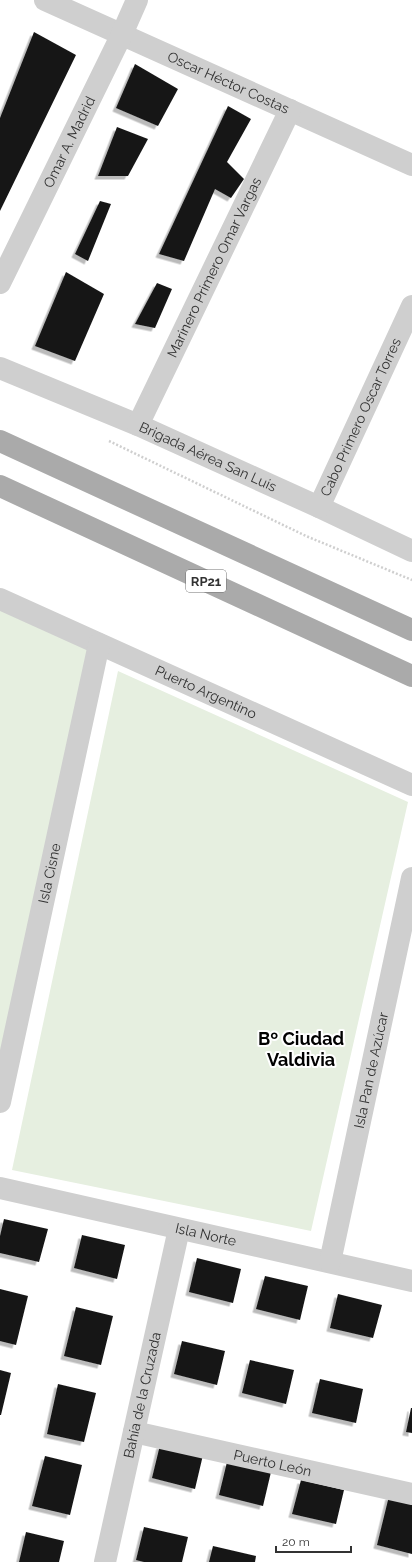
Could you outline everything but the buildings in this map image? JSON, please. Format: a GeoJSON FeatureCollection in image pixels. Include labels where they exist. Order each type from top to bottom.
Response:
{"type":"FeatureCollection","features":[{"type":"Feature","properties":{"kind":"main road"},"geometry":{"type":"LineString","coordinates":[[0,441],[412,630]]}},
{"type":"Feature","properties":{"kind":"main road","name":"RP21"},"geometry":{"type":"LineString","coordinates":[[0,486],[412,676]]}},
{"type":"Feature","properties":{"kind":"street","name":"Oscar Héctor Costas"},"geometry":{"type":"LineString","coordinates":[[45,0],[412,165]]}},
{"type":"Feature","properties":{"kind":"street","name":"Omar A. Madrid"},"geometry":{"type":"LineString","coordinates":[[0,284],[122,34],[137,0]]}},
{"type":"Feature","properties":{"kind":"street","name":"Marinero Primero Omar Vargas"},"geometry":{"type":"LineString","coordinates":[[138,425],[290,110]]}},
{"type":"Feature","properties":{"kind":"street","name":"Cabo Primero Oscar Torres"},"geometry":{"type":"LineString","coordinates":[[319,507],[412,306]]}},
{"type":"Feature","properties":{"kind":"street","name":"Brigada Aérea San Luis"},"geometry":{"type":"LineString","coordinates":[[0,368],[138,425],[412,551]]}},
{"type":"Feature","properties":{"kind":"street","name":"Puerto Argentino"},"geometry":{"type":"LineString","coordinates":[[0,599],[412,785]]}},
{"type":"Feature","properties":{"kind":"street","name":"Isla Cisne"},"geometry":{"type":"LineString","coordinates":[[0,1102],[99,644]]}},
{"type":"Feature","properties":{"kind":"street","name":"Isla Pan de Azúcar"},"geometry":{"type":"LineString","coordinates":[[330,1262],[412,878]]}},
{"type":"Feature","properties":{"kind":"street","name":"Isla Norte"},"geometry":{"type":"LineString","coordinates":[[0,1188],[412,1281]]}},
{"type":"Feature","properties":{"kind":"street","name":"Bahía de la Cruzada"},"geometry":{"type":"LineString","coordinates":[[105,1562],[179,1229]]}},
{"type":"Feature","properties":{"kind":"street","name":"Puerto León"},"geometry":{"type":"LineString","coordinates":[[134,1432],[412,1494]]}},
{"type":"Feature","properties":{"kind":"path"},"geometry":{"type":"LineString","coordinates":[[107,440],[306,536],[412,580]]}},
{"type":"Feature","properties":{"kind":"green space"},"geometry":{"type":"Polygon","coordinates":[[[0,602],[96,647],[0,1089],[0,602]]]}},
{"type":"Feature","properties":{"kind":"green space"},"geometry":{"type":"Polygon","coordinates":[[[118,671],[408,802],[311,1231],[12,1170],[118,671]]]}},
{"type":"Feature","properties":{"kind":"district","name":"Bº Ciudad Valdivia"},"geometry":{"type":"Point","coordinates":[301,1049]}}]}
